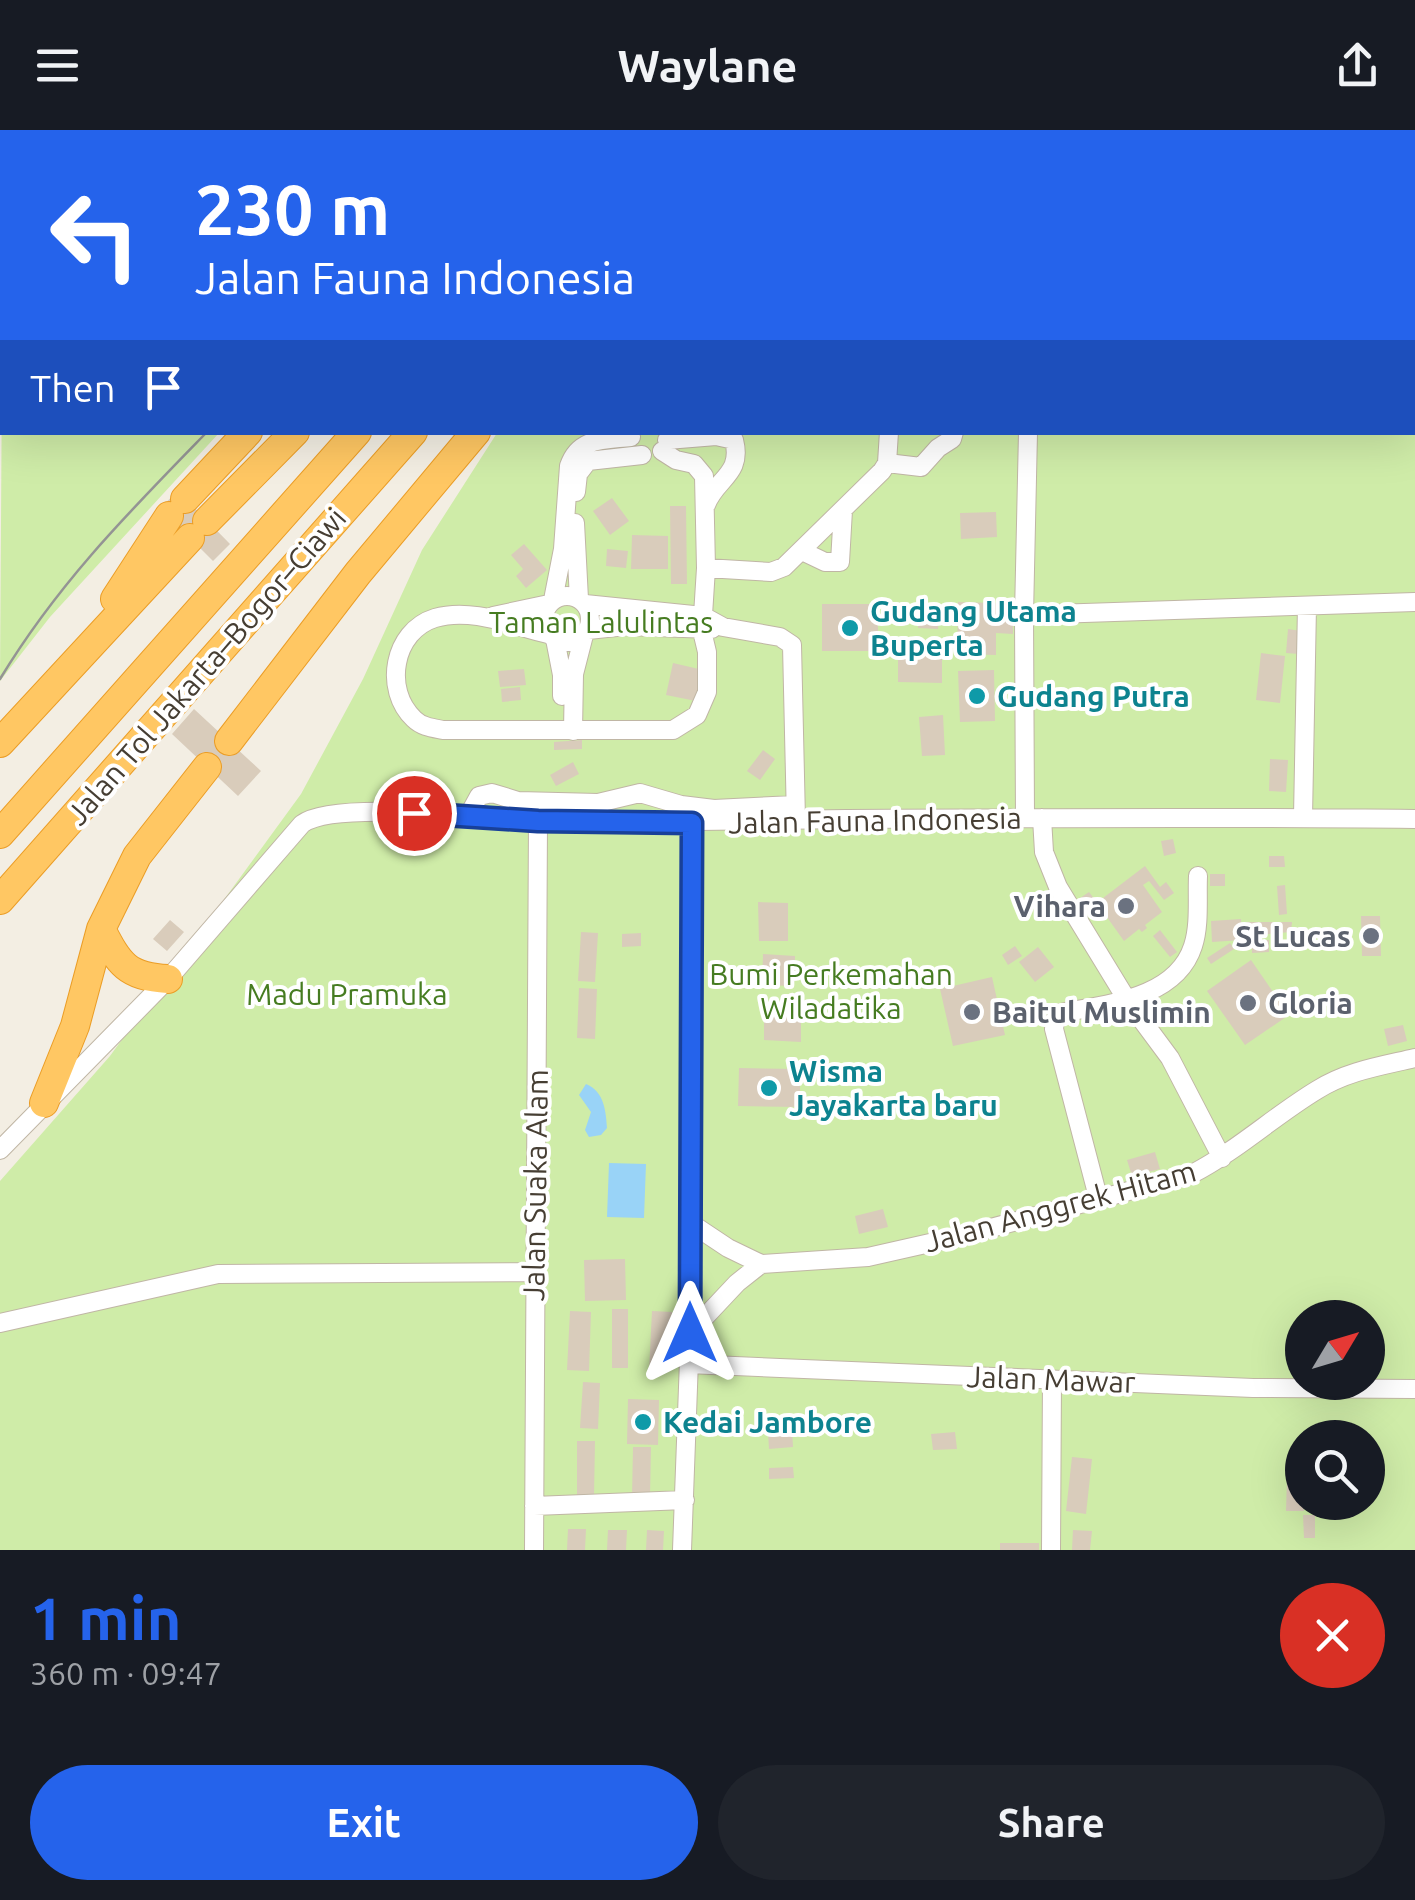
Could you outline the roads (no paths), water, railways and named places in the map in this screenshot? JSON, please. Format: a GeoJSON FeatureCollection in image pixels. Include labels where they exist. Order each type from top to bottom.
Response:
{"type":"FeatureCollection","features":[{"type":"Feature","properties":{"kind":"highway"},"geometry":{"type":"LineString","coordinates":[[0,758],[65,672],[177,507],[245,435]]}},
{"type":"Feature","properties":{"kind":"highway"},"geometry":{"type":"LineString","coordinates":[[0,743],[292,435]]}},
{"type":"Feature","properties":{"kind":"highway","name":"Jalan Tol Jakarta–Bogor–Ciawi"},"geometry":{"type":"LineString","coordinates":[[0,834],[355,435]]}},
{"type":"Feature","properties":{"kind":"highway","name":"Jalan Tol Jakarta–Bogor–Ciawi"},"geometry":{"type":"LineString","coordinates":[[0,900],[410,435]]}},
{"type":"Feature","properties":{"kind":"highway"},"geometry":{"type":"LineString","coordinates":[[229,741],[358,572],[473,435]]}},
{"type":"Feature","properties":{"kind":"highway"},"geometry":{"type":"LineString","coordinates":[[44,1104],[75,1026],[101,929],[137,856],[207,767]]}},
{"type":"Feature","properties":{"kind":"highway"},"geometry":{"type":"LineString","coordinates":[[101,929],[127,969],[144,978],[168,979]]}},
{"type":"Feature","properties":{"kind":"street"},"geometry":{"type":"LineString","coordinates":[[566,731],[563,687],[552,636],[543,618],[551,602],[563,549],[572,455],[587,442],[631,435],[634,448],[642,455]]}},
{"type":"Feature","properties":{"kind":"street"},"geometry":{"type":"LineString","coordinates":[[706,568],[772,572],[784,566],[872,483],[887,463],[889,435]]}},
{"type":"Feature","properties":{"kind":"street"},"geometry":{"type":"LineString","coordinates":[[887,463],[922,467],[953,435]]}},
{"type":"Feature","properties":{"kind":"street"},"geometry":{"type":"LineString","coordinates":[[1028,435],[1024,615],[1034,818],[1058,888],[1127,1000],[1170,1058],[1222,1158]]}},
{"type":"Feature","properties":{"kind":"street"},"geometry":{"type":"LineString","coordinates":[[566,731],[574,674],[590,617],[582,602],[575,541],[578,474],[588,460],[653,456],[665,441],[716,436],[734,440],[732,472],[712,490],[705,507]]}},
{"type":"Feature","properties":{"kind":"street"},"geometry":{"type":"LineString","coordinates":[[468,816],[480,796],[492,793],[510,800],[598,804],[640,793],[714,809],[796,812],[792,645],[780,637],[703,623],[582,602],[566,596],[487,618],[435,618],[407,634],[397,665],[398,690],[413,719],[443,730],[673,730],[697,714],[707,692],[708,652],[703,623],[706,568],[702,470],[665,441]]}},
{"type":"Feature","properties":{"kind":"street"},"geometry":{"type":"LineString","coordinates":[[802,550],[825,562],[840,562],[843,510]]}},
{"type":"Feature","properties":{"kind":"street"},"geometry":{"type":"LineString","coordinates":[[1024,615],[1415,602]]}},
{"type":"Feature","properties":{"kind":"street"},"geometry":{"type":"LineString","coordinates":[[1303,818],[1307,606]]}},
{"type":"Feature","properties":{"kind":"street"},"geometry":{"type":"LineString","coordinates":[[487,618],[573,642],[586,633],[626,626],[703,623]]}},
{"type":"Feature","properties":{"kind":"street","name":"Jalan Fauna Indonesia"},"geometry":{"type":"LineString","coordinates":[[0,1150],[168,979],[309,819],[387,812],[538,821],[692,823],[796,812],[1034,818],[1415,818]]}},
{"type":"Feature","properties":{"kind":"street","name":"Jalan Suaka Alam"},"geometry":{"type":"LineString","coordinates":[[534,1550],[538,821]]}},
{"type":"Feature","properties":{"kind":"street"},"geometry":{"type":"LineString","coordinates":[[682,1550],[690,1333],[692,823]]}},
{"type":"Feature","properties":{"kind":"street"},"geometry":{"type":"LineString","coordinates":[[1098,1196],[1054,1029],[1055,1020],[1060,1013],[1127,1000],[1164,983],[1188,959],[1195,942],[1198,876]]}},
{"type":"Feature","properties":{"kind":"street","name":"Jalan Anggrek Hitam"},"geometry":{"type":"LineString","coordinates":[[760,1264],[868,1256],[1050,1214],[1098,1196],[1192,1174],[1222,1158],[1318,1089],[1375,1066],[1415,1058]]}},
{"type":"Feature","properties":{"kind":"street"},"geometry":{"type":"LineString","coordinates":[[689,1222],[760,1264],[690,1333]]}},
{"type":"Feature","properties":{"kind":"street"},"geometry":{"type":"LineString","coordinates":[[0,1323],[218,1274],[534,1272]]}},
{"type":"Feature","properties":{"kind":"street","name":"Jalan Mawar"},"geometry":{"type":"LineString","coordinates":[[688,1364],[1253,1388],[1415,1389]]}},
{"type":"Feature","properties":{"kind":"street"},"geometry":{"type":"LineString","coordinates":[[1051,1550],[1052,1379]]}},
{"type":"Feature","properties":{"kind":"street"},"geometry":{"type":"LineString","coordinates":[[534,1506],[685,1500]]}},
{"type":"Feature","properties":{"kind":"water"},"geometry":{"type":"Polygon","coordinates":[[[586,1084],[597,1091],[603,1102],[607,1128],[601,1135],[589,1137],[585,1130],[591,1112],[579,1095],[586,1084]]]}},
{"type":"Feature","properties":{"kind":"water"},"geometry":{"type":"Polygon","coordinates":[[[609,1163],[646,1164],[644,1218],[607,1217],[609,1163]]]}},
{"type":"Feature","properties":{"kind":"tram line"},"geometry":{"type":"LineString","coordinates":[[0,679],[70,580],[204,435]]}},
{"type":"Feature","properties":{"kind":"place","name":"Gudang Utama Buperta"},"geometry":{"type":"Point","coordinates":[850,628]}},
{"type":"Feature","properties":{"kind":"place","name":"Gudang Putra"},"geometry":{"type":"Point","coordinates":[977,696]}},
{"type":"Feature","properties":{"kind":"place","name":"Vihara"},"geometry":{"type":"Point","coordinates":[1126,906]}},
{"type":"Feature","properties":{"kind":"place","name":"St Lucas"},"geometry":{"type":"Point","coordinates":[1371,936]}},
{"type":"Feature","properties":{"kind":"place","name":"Gloria"},"geometry":{"type":"Point","coordinates":[1248,1003]}},
{"type":"Feature","properties":{"kind":"place","name":"Baitul Muslimin"},"geometry":{"type":"Point","coordinates":[972,1012]}},
{"type":"Feature","properties":{"kind":"place","name":"Wisma Jayakarta baru"},"geometry":{"type":"Point","coordinates":[769,1088]}},
{"type":"Feature","properties":{"kind":"place","name":"Kedai Jambore"},"geometry":{"type":"Point","coordinates":[643,1422]}},
{"type":"Feature","properties":{"kind":"park label","name":"Taman Lalulintas"},"geometry":{"type":"Point","coordinates":[601,622]}},
{"type":"Feature","properties":{"kind":"park label","name":"Bumi Perkemahan Wiladatika"},"geometry":{"type":"Point","coordinates":[831,991]}},
{"type":"Feature","properties":{"kind":"park label","name":"Madu Pramuka"},"geometry":{"type":"Point","coordinates":[347,994]}}]}
